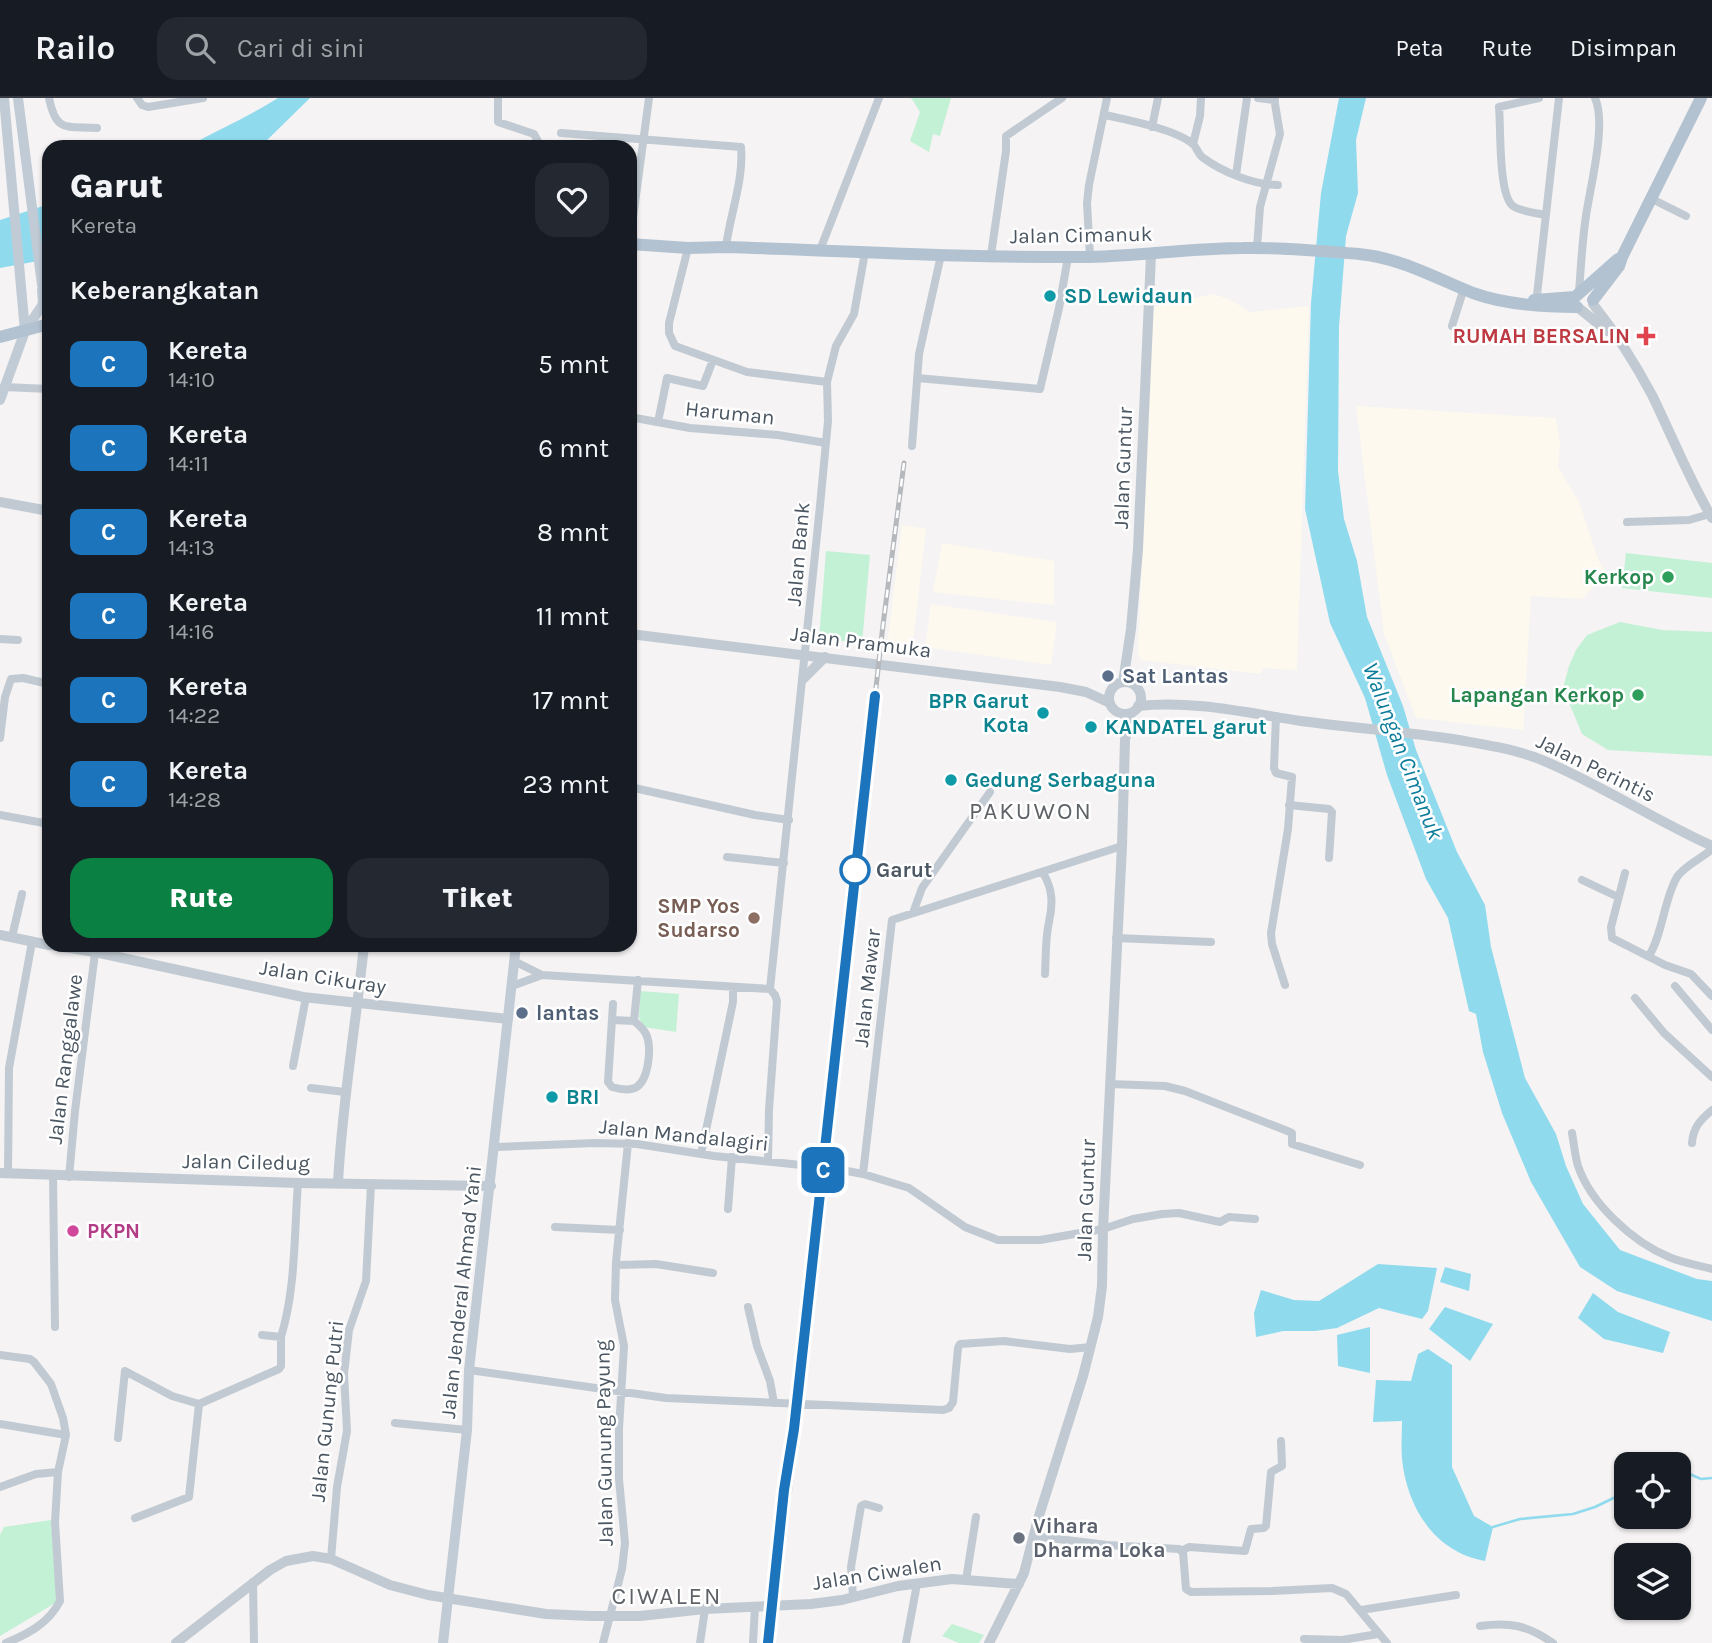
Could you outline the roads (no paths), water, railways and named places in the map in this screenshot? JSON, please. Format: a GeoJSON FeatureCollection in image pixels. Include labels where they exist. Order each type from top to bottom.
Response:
{"type":"FeatureCollection","features":[{"type":"Feature","properties":{"kind":"main road"},"geometry":{"type":"LineString","coordinates":[[4,98],[25,331]]}},
{"type":"Feature","properties":{"kind":"main road"},"geometry":{"type":"LineString","coordinates":[[18,98],[42,285]]}},
{"type":"Feature","properties":{"kind":"main road"},"geometry":{"type":"LineString","coordinates":[[1583,300],[1615,260],[1622,257],[1702,98]]}},
{"type":"Feature","properties":{"kind":"main road","name":"Jalan Cimanuk"},"geometry":{"type":"LineString","coordinates":[[637,243],[688,248],[1068,257],[1151,255],[1206,249],[1302,250],[1360,254],[1395,260],[1495,299],[1532,303],[1583,300]]}},
{"type":"Feature","properties":{"kind":"main road"},"geometry":{"type":"LineString","coordinates":[[0,400],[25,331],[42,306]]}},
{"type":"Feature","properties":{"kind":"main road"},"geometry":{"type":"LineString","coordinates":[[0,337],[42,326]]}},
{"type":"Feature","properties":{"kind":"main road","name":"Jalan Jenderal Ahmad Yani"},"geometry":{"type":"LineString","coordinates":[[443,1643],[467,1430],[469,1370],[515,952]]}},
{"type":"Feature","properties":{"kind":"street"},"geometry":{"type":"LineString","coordinates":[[49,98],[55,121],[61,125],[97,128]]}},
{"type":"Feature","properties":{"kind":"street"},"geometry":{"type":"LineString","coordinates":[[137,98],[142,105],[148,107],[203,98]]}},
{"type":"Feature","properties":{"kind":"street"},"geometry":{"type":"LineString","coordinates":[[498,98],[498,122],[534,134],[537,140]]}},
{"type":"Feature","properties":{"kind":"street"},"geometry":{"type":"LineString","coordinates":[[637,182],[649,98]]}},
{"type":"Feature","properties":{"kind":"street"},"geometry":{"type":"LineString","coordinates":[[820,250],[879,98]]}},
{"type":"Feature","properties":{"kind":"street"},"geometry":{"type":"LineString","coordinates":[[991,255],[1006,136],[1062,98]]}},
{"type":"Feature","properties":{"kind":"street"},"geometry":{"type":"LineString","coordinates":[[1090,257],[1088,194],[1107,98]]}},
{"type":"Feature","properties":{"kind":"street"},"geometry":{"type":"LineString","coordinates":[[1152,127],[1158,98]]}},
{"type":"Feature","properties":{"kind":"street"},"geometry":{"type":"LineString","coordinates":[[1193,144],[1201,98]]}},
{"type":"Feature","properties":{"kind":"street"},"geometry":{"type":"LineString","coordinates":[[1236,175],[1247,98]]}},
{"type":"Feature","properties":{"kind":"street"},"geometry":{"type":"LineString","coordinates":[[1257,248],[1259,216],[1280,134],[1275,99],[1258,98]]}},
{"type":"Feature","properties":{"kind":"street"},"geometry":{"type":"LineString","coordinates":[[1539,98],[1499,107],[1503,179],[1507,197],[1512,205],[1546,215]]}},
{"type":"Feature","properties":{"kind":"street"},"geometry":{"type":"LineString","coordinates":[[1532,303],[1546,215],[1559,98]]}},
{"type":"Feature","properties":{"kind":"street"},"geometry":{"type":"LineString","coordinates":[[1595,98],[1599,106],[1598,143],[1585,218],[1583,300],[1618,336],[1650,392],[1711,516],[1689,520],[1628,522]]}},
{"type":"Feature","properties":{"kind":"street"},"geometry":{"type":"LineString","coordinates":[[1105,114],[1152,127],[1193,144],[1199,155],[1236,175],[1266,185],[1278,185]]}},
{"type":"Feature","properties":{"kind":"street"},"geometry":{"type":"LineString","coordinates":[[561,133],[742,148],[739,182],[729,218],[726,247]]}},
{"type":"Feature","properties":{"kind":"street"},"geometry":{"type":"LineString","coordinates":[[1650,198],[1686,216]]}},
{"type":"Feature","properties":{"kind":"street"},"geometry":{"type":"LineString","coordinates":[[688,248],[669,323],[672,342],[679,349],[747,372],[827,382]]}},
{"type":"Feature","properties":{"kind":"street","name":"Jalan Bank"},"geometry":{"type":"LineString","coordinates":[[768,1161],[777,1001],[770,989],[826,443],[827,382],[836,346],[854,314],[865,252]]}},
{"type":"Feature","properties":{"kind":"street"},"geometry":{"type":"LineString","coordinates":[[912,446],[919,354],[942,255]]}},
{"type":"Feature","properties":{"kind":"street","name":"Jalan Guntur"},"geometry":{"type":"LineString","coordinates":[[1123,682],[1129,654],[1138,550],[1151,255]]}},
{"type":"Feature","properties":{"kind":"street"},"geometry":{"type":"LineString","coordinates":[[917,378],[1040,388],[1068,257]]}},
{"type":"Feature","properties":{"kind":"street"},"geometry":{"type":"LineString","coordinates":[[1452,326],[1464,288]]}},
{"type":"Feature","properties":{"kind":"street"},"geometry":{"type":"LineString","coordinates":[[658,422],[667,379],[703,386],[713,360]]}},
{"type":"Feature","properties":{"kind":"street"},"geometry":{"type":"LineString","coordinates":[[4,387],[42,389]]}},
{"type":"Feature","properties":{"kind":"street","name":"Haruman"},"geometry":{"type":"LineString","coordinates":[[637,419],[690,428],[778,435],[826,443]]}},
{"type":"Feature","properties":{"kind":"street"},"geometry":{"type":"LineString","coordinates":[[0,502],[42,511]]}},
{"type":"Feature","properties":{"kind":"street","name":"Jalan Pramuka"},"geometry":{"type":"LineString","coordinates":[[637,635],[1086,692],[1111,690]]}},
{"type":"Feature","properties":{"kind":"street"},"geometry":{"type":"LineString","coordinates":[[0,639],[18,640]]}},
{"type":"Feature","properties":{"kind":"street"},"geometry":{"type":"LineString","coordinates":[[803,679],[825,657]]}},
{"type":"Feature","properties":{"kind":"street"},"geometry":{"type":"LineString","coordinates":[[0,738],[5,697],[11,679],[30,678],[42,682]]}},
{"type":"Feature","properties":{"kind":"street"},"geometry":{"type":"LineString","coordinates":[[1118,683],[1134,684],[1141,699],[1130,711],[1110,704],[1111,690],[1118,683]]}},
{"type":"Feature","properties":{"kind":"street","name":"Jalan Pramuka"},"geometry":{"type":"LineString","coordinates":[[1086,692],[1110,704]]}},
{"type":"Feature","properties":{"kind":"street","name":"Jalan Perintis"},"geometry":{"type":"LineString","coordinates":[[1140,692],[1167,703],[1432,735],[1497,746],[1539,759],[1576,776],[1712,848]]}},
{"type":"Feature","properties":{"kind":"street","name":"Jalan Perintis"},"geometry":{"type":"LineString","coordinates":[[1130,711],[1167,703]]}},
{"type":"Feature","properties":{"kind":"street","name":"Jalan Guntur"},"geometry":{"type":"LineString","coordinates":[[989,1643],[1019,1584],[1098,1317],[1104,1252],[1125,740],[1130,711]]}},
{"type":"Feature","properties":{"kind":"street"},"geometry":{"type":"LineString","coordinates":[[1276,716],[1274,768],[1276,773],[1292,776],[1271,933],[1285,985]]}},
{"type":"Feature","properties":{"kind":"street"},"geometry":{"type":"LineString","coordinates":[[637,790],[789,820]]}},
{"type":"Feature","properties":{"kind":"street"},"geometry":{"type":"LineString","coordinates":[[913,913],[922,888],[990,792]]}},
{"type":"Feature","properties":{"kind":"street"},"geometry":{"type":"LineString","coordinates":[[1290,805],[1329,809],[1332,812],[1329,858]]}},
{"type":"Feature","properties":{"kind":"street"},"geometry":{"type":"LineString","coordinates":[[0,815],[42,823]]}},
{"type":"Feature","properties":{"kind":"street","name":"Jalan Mawar"},"geometry":{"type":"LineString","coordinates":[[863,1174],[892,920],[1122,846]]}},
{"type":"Feature","properties":{"kind":"street"},"geometry":{"type":"LineString","coordinates":[[1649,956],[1676,879],[1712,848]]}},
{"type":"Feature","properties":{"kind":"street"},"geometry":{"type":"LineString","coordinates":[[727,857],[785,863]]}},
{"type":"Feature","properties":{"kind":"street"},"geometry":{"type":"LineString","coordinates":[[1044,873],[1051,885],[1053,913],[1049,922],[1045,975]]}},
{"type":"Feature","properties":{"kind":"street"},"geometry":{"type":"LineString","coordinates":[[1625,873],[1611,927],[1611,937],[1690,974],[1712,996]]}},
{"type":"Feature","properties":{"kind":"street"},"geometry":{"type":"LineString","coordinates":[[1582,880],[1618,897]]}},
{"type":"Feature","properties":{"kind":"street"},"geometry":{"type":"LineString","coordinates":[[12,937],[22,894]]}},
{"type":"Feature","properties":{"kind":"street","name":"Jalan Cikuray"},"geometry":{"type":"LineString","coordinates":[[0,935],[42,944]]}},
{"type":"Feature","properties":{"kind":"street"},"geometry":{"type":"LineString","coordinates":[[1116,938],[1212,942]]}},
{"type":"Feature","properties":{"kind":"street"},"geometry":{"type":"LineString","coordinates":[[4,1173],[9,1068],[32,942]]}},
{"type":"Feature","properties":{"kind":"street","name":"Jalan Ranggalawe"},"geometry":{"type":"LineString","coordinates":[[69,1177],[95,952]]}},
{"type":"Feature","properties":{"kind":"street","name":"Jalan Cikuray"},"geometry":{"type":"LineString","coordinates":[[108,952],[306,997],[508,1019]]}},
{"type":"Feature","properties":{"kind":"street"},"geometry":{"type":"LineString","coordinates":[[338,1182],[345,1092],[363,952]]}},
{"type":"Feature","properties":{"kind":"street"},"geometry":{"type":"LineString","coordinates":[[514,961],[542,975]]}},
{"type":"Feature","properties":{"kind":"street"},"geometry":{"type":"LineString","coordinates":[[512,986],[542,975],[770,989]]}},
{"type":"Feature","properties":{"kind":"street"},"geometry":{"type":"LineString","coordinates":[[634,1021],[638,980]]}},
{"type":"Feature","properties":{"kind":"street"},"geometry":{"type":"LineString","coordinates":[[701,1154],[733,1002],[733,986]]}},
{"type":"Feature","properties":{"kind":"street"},"geometry":{"type":"LineString","coordinates":[[1675,986],[1712,1030]]}},
{"type":"Feature","properties":{"kind":"street"},"geometry":{"type":"LineString","coordinates":[[293,1066],[306,997]]}},
{"type":"Feature","properties":{"kind":"street"},"geometry":{"type":"LineString","coordinates":[[1634,998],[1664,1033],[1712,1077]]}},
{"type":"Feature","properties":{"kind":"street"},"geometry":{"type":"LineString","coordinates":[[612,1020],[634,1021],[645,1032],[648,1041],[645,1077],[637,1087],[620,1089],[610,1085],[607,1073],[613,1004]]}},
{"type":"Feature","properties":{"kind":"street"},"geometry":{"type":"LineString","coordinates":[[1110,1084],[1165,1086],[1185,1091],[1292,1133],[1292,1144],[1302,1149],[1360,1165]]}},
{"type":"Feature","properties":{"kind":"street"},"geometry":{"type":"LineString","coordinates":[[311,1088],[345,1092]]}},
{"type":"Feature","properties":{"kind":"street"},"geometry":{"type":"LineString","coordinates":[[1692,1143],[1697,1124],[1712,1110]]}},
{"type":"Feature","properties":{"kind":"street"},"geometry":{"type":"LineString","coordinates":[[1572,1133],[1579,1167],[1613,1219],[1648,1247],[1671,1258],[1712,1269]]}},
{"type":"Feature","properties":{"kind":"street","name":"Jalan Mandalagiri"},"geometry":{"type":"LineString","coordinates":[[495,1147],[628,1143],[863,1174],[909,1188],[965,1227],[998,1240],[1040,1240],[1103,1229],[1148,1216],[1179,1213],[1220,1222],[1233,1216],[1255,1219]]}},
{"type":"Feature","properties":{"kind":"street","name":"Jalan Gunung Payung"},"geometry":{"type":"LineString","coordinates":[[603,1643],[622,1569],[625,1543],[619,1479],[624,1346],[615,1300],[628,1143]]}},
{"type":"Feature","properties":{"kind":"street"},"geometry":{"type":"LineString","coordinates":[[728,1209],[732,1157]]}},
{"type":"Feature","properties":{"kind":"street","name":"Jalan Ciledug"},"geometry":{"type":"LineString","coordinates":[[4,1173],[69,1177],[491,1186]]}},
{"type":"Feature","properties":{"kind":"street"},"geometry":{"type":"LineString","coordinates":[[53,1176],[55,1327]]}},
{"type":"Feature","properties":{"kind":"street"},"geometry":{"type":"LineString","coordinates":[[118,1438],[125,1371],[172,1396],[199,1404],[279,1369],[281,1337],[290,1291],[298,1183]]}},
{"type":"Feature","properties":{"kind":"street","name":"Jalan Gunung Putri"},"geometry":{"type":"LineString","coordinates":[[331,1559],[337,1487],[347,1431],[344,1374],[349,1330],[366,1281],[371,1185]]}},
{"type":"Feature","properties":{"kind":"street"},"geometry":{"type":"LineString","coordinates":[[555,1227],[620,1230]]}},
{"type":"Feature","properties":{"kind":"street"},"geometry":{"type":"LineString","coordinates":[[616,1265],[656,1264],[713,1273]]}},
{"type":"Feature","properties":{"kind":"street"},"geometry":{"type":"LineString","coordinates":[[748,1307],[775,1403]]}},
{"type":"Feature","properties":{"kind":"street"},"geometry":{"type":"LineString","coordinates":[[262,1335],[281,1337]]}},
{"type":"Feature","properties":{"kind":"street"},"geometry":{"type":"LineString","coordinates":[[469,1370],[621,1393],[690,1400],[943,1410],[953,1402],[960,1344],[1004,1340],[1070,1349],[1091,1347]]}},
{"type":"Feature","properties":{"kind":"street"},"geometry":{"type":"LineString","coordinates":[[0,1355],[30,1359],[46,1375],[63,1418],[66,1435],[58,1472],[55,1522],[61,1601],[35,1630],[6,1643]]}},
{"type":"Feature","properties":{"kind":"street"},"geometry":{"type":"LineString","coordinates":[[135,1518],[188,1499],[199,1404]]}},
{"type":"Feature","properties":{"kind":"street"},"geometry":{"type":"LineString","coordinates":[[788,1492],[804,1405]]}},
{"type":"Feature","properties":{"kind":"street"},"geometry":{"type":"LineString","coordinates":[[395,1423],[467,1430]]}},
{"type":"Feature","properties":{"kind":"street"},"geometry":{"type":"LineString","coordinates":[[0,1424],[66,1435]]}},
{"type":"Feature","properties":{"kind":"street"},"geometry":{"type":"LineString","coordinates":[[1033,1536],[1107,1545],[1245,1551],[1250,1531],[1266,1526],[1271,1472],[1282,1466],[1281,1441]]}},
{"type":"Feature","properties":{"kind":"street"},"geometry":{"type":"LineString","coordinates":[[0,1488],[36,1474],[58,1472]]}},
{"type":"Feature","properties":{"kind":"street"},"geometry":{"type":"LineString","coordinates":[[853,1597],[851,1567],[861,1506],[865,1504],[880,1508]]}},
{"type":"Feature","properties":{"kind":"street"},"geometry":{"type":"LineString","coordinates":[[966,1580],[976,1517]]}},
{"type":"Feature","properties":{"kind":"street"},"geometry":{"type":"LineString","coordinates":[[1181,1550],[1188,1591],[1272,1591],[1332,1587],[1346,1594],[1387,1643]]}},
{"type":"Feature","properties":{"kind":"street"},"geometry":{"type":"LineString","coordinates":[[176,1643],[253,1582],[286,1561],[313,1556],[331,1559]]}},
{"type":"Feature","properties":{"kind":"street","name":"Jalan Ciwalen"},"geometry":{"type":"LineString","coordinates":[[331,1559],[390,1585],[448,1598],[546,1614],[640,1616],[705,1609],[811,1604],[917,1584],[966,1580],[1019,1584]]}},
{"type":"Feature","properties":{"kind":"street"},"geometry":{"type":"LineString","coordinates":[[253,1582],[254,1643]]}},
{"type":"Feature","properties":{"kind":"street"},"geometry":{"type":"LineString","coordinates":[[906,1643],[917,1584]]}},
{"type":"Feature","properties":{"kind":"street"},"geometry":{"type":"LineString","coordinates":[[1361,1610],[1456,1595]]}},
{"type":"Feature","properties":{"kind":"street"},"geometry":{"type":"LineString","coordinates":[[753,1643],[755,1607]]}},
{"type":"Feature","properties":{"kind":"street"},"geometry":{"type":"LineString","coordinates":[[701,1643],[705,1609]]}},
{"type":"Feature","properties":{"kind":"street"},"geometry":{"type":"LineString","coordinates":[[1479,1626],[1502,1623],[1518,1625],[1553,1643]]}},
{"type":"Feature","properties":{"kind":"street"},"geometry":{"type":"LineString","coordinates":[[1304,1639],[1342,1640],[1378,1634]]}},
{"type":"Feature","properties":{"kind":"water"},"geometry":{"type":"Polygon","coordinates":[[[278,98],[310,98],[267,140],[200,140],[278,98]]]}},
{"type":"Feature","properties":{"kind":"water","name":"Walungan Cimanuk"},"geometry":{"type":"Polygon","coordinates":[[[1339,98],[1366,98],[1356,140],[1358,193],[1346,236],[1339,327],[1338,471],[1344,519],[1357,561],[1367,617],[1457,852],[1485,905],[1491,947],[1525,1078],[1556,1134],[1566,1166],[1583,1204],[1620,1250],[1697,1279],[1712,1281],[1712,1321],[1617,1291],[1580,1267],[1531,1182],[1502,1113],[1483,1052],[1476,1014],[1469,1011],[1448,918],[1426,879],[1387,775],[1365,698],[1330,623],[1305,509],[1311,303],[1321,193],[1339,98]]]}},
{"type":"Feature","properties":{"kind":"water"},"geometry":{"type":"Polygon","coordinates":[[[42,206],[42,260],[0,268],[0,220],[42,206]]]}},
{"type":"Feature","properties":{"kind":"water"},"geometry":{"type":"Polygon","coordinates":[[[1378,1264],[1437,1268],[1428,1311],[1422,1319],[1379,1308],[1337,1328],[1283,1331],[1256,1337],[1254,1313],[1261,1290],[1294,1300],[1319,1301],[1378,1264]]]}},
{"type":"Feature","properties":{"kind":"water"},"geometry":{"type":"Polygon","coordinates":[[[1445,1267],[1471,1274],[1469,1291],[1440,1282],[1445,1267]]]}},
{"type":"Feature","properties":{"kind":"water"},"geometry":{"type":"Polygon","coordinates":[[[1593,1293],[1618,1312],[1670,1332],[1663,1353],[1604,1339],[1578,1318],[1593,1293]]]}},
{"type":"Feature","properties":{"kind":"water"},"geometry":{"type":"Polygon","coordinates":[[[1445,1307],[1493,1324],[1470,1361],[1429,1329],[1445,1307]]]}},
{"type":"Feature","properties":{"kind":"water"},"geometry":{"type":"Polygon","coordinates":[[[1370,1327],[1370,1373],[1338,1366],[1337,1335],[1370,1327]]]}},
{"type":"Feature","properties":{"kind":"water"},"geometry":{"type":"Polygon","coordinates":[[[1428,1349],[1452,1365],[1452,1467],[1474,1516],[1493,1527],[1485,1561],[1451,1548],[1426,1525],[1410,1494],[1405,1477],[1402,1421],[1373,1422],[1376,1380],[1411,1381],[1418,1354],[1428,1349]]]}},
{"type":"Feature","properties":{"kind":"waterway"},"geometry":{"type":"LineString","coordinates":[[1691,1475],[1701,1479],[1712,1478]]}},
{"type":"Feature","properties":{"kind":"waterway"},"geometry":{"type":"LineString","coordinates":[[1493,1527],[1520,1519],[1573,1514],[1614,1498]]}},
{"type":"Feature","properties":{"kind":"railway"},"geometry":{"type":"LineString","coordinates":[[772,1599],[883,625],[904,463]]}},
{"type":"Feature","properties":{"kind":"railway"},"geometry":{"type":"LineString","coordinates":[[767,1643],[770,1615]]}},
{"type":"Feature","properties":{"kind":"train","name":"C"},"geometry":{"type":"LineString","coordinates":[[768,1643],[875,696]]}},
{"type":"Feature","properties":{"kind":"place","name":"SD Lewidaun"},"geometry":{"type":"Point","coordinates":[1050,296]}},
{"type":"Feature","properties":{"kind":"place","name":"RUMAH BERSALIN"},"geometry":{"type":"Point","coordinates":[1646,336]}},
{"type":"Feature","properties":{"kind":"place","name":"Kerkop"},"geometry":{"type":"Point","coordinates":[1668,577]}},
{"type":"Feature","properties":{"kind":"place","name":"Sat Lantas"},"geometry":{"type":"Point","coordinates":[1108,676]}},
{"type":"Feature","properties":{"kind":"place","name":"Lapangan Kerkop"},"geometry":{"type":"Point","coordinates":[1638,695]}},
{"type":"Feature","properties":{"kind":"place","name":"BPR Garut Kota"},"geometry":{"type":"Point","coordinates":[1043,713]}},
{"type":"Feature","properties":{"kind":"place","name":"KANDATEL garut"},"geometry":{"type":"Point","coordinates":[1091,727]}},
{"type":"Feature","properties":{"kind":"place","name":"Gedung Serbaguna"},"geometry":{"type":"Point","coordinates":[951,780]}},
{"type":"Feature","properties":{"kind":"place","name":"Garut"},"geometry":{"type":"Point","coordinates":[855,870]}},
{"type":"Feature","properties":{"kind":"place","name":"SMP Yos Sudarso"},"geometry":{"type":"Point","coordinates":[754,918]}},
{"type":"Feature","properties":{"kind":"place","name":"lantas"},"geometry":{"type":"Point","coordinates":[522,1013]}},
{"type":"Feature","properties":{"kind":"place","name":"BRI"},"geometry":{"type":"Point","coordinates":[552,1097]}},
{"type":"Feature","properties":{"kind":"place","name":"PKPN"},"geometry":{"type":"Point","coordinates":[73,1231]}},
{"type":"Feature","properties":{"kind":"place","name":"Vihara Dharma Loka"},"geometry":{"type":"Point","coordinates":[1019,1538]}},
{"type":"Feature","properties":{"kind":"district","name":"PAKUWON"},"geometry":{"type":"Point","coordinates":[1031,811]}},
{"type":"Feature","properties":{"kind":"district","name":"CIWALEN"},"geometry":{"type":"Point","coordinates":[667,1596]}}]}
